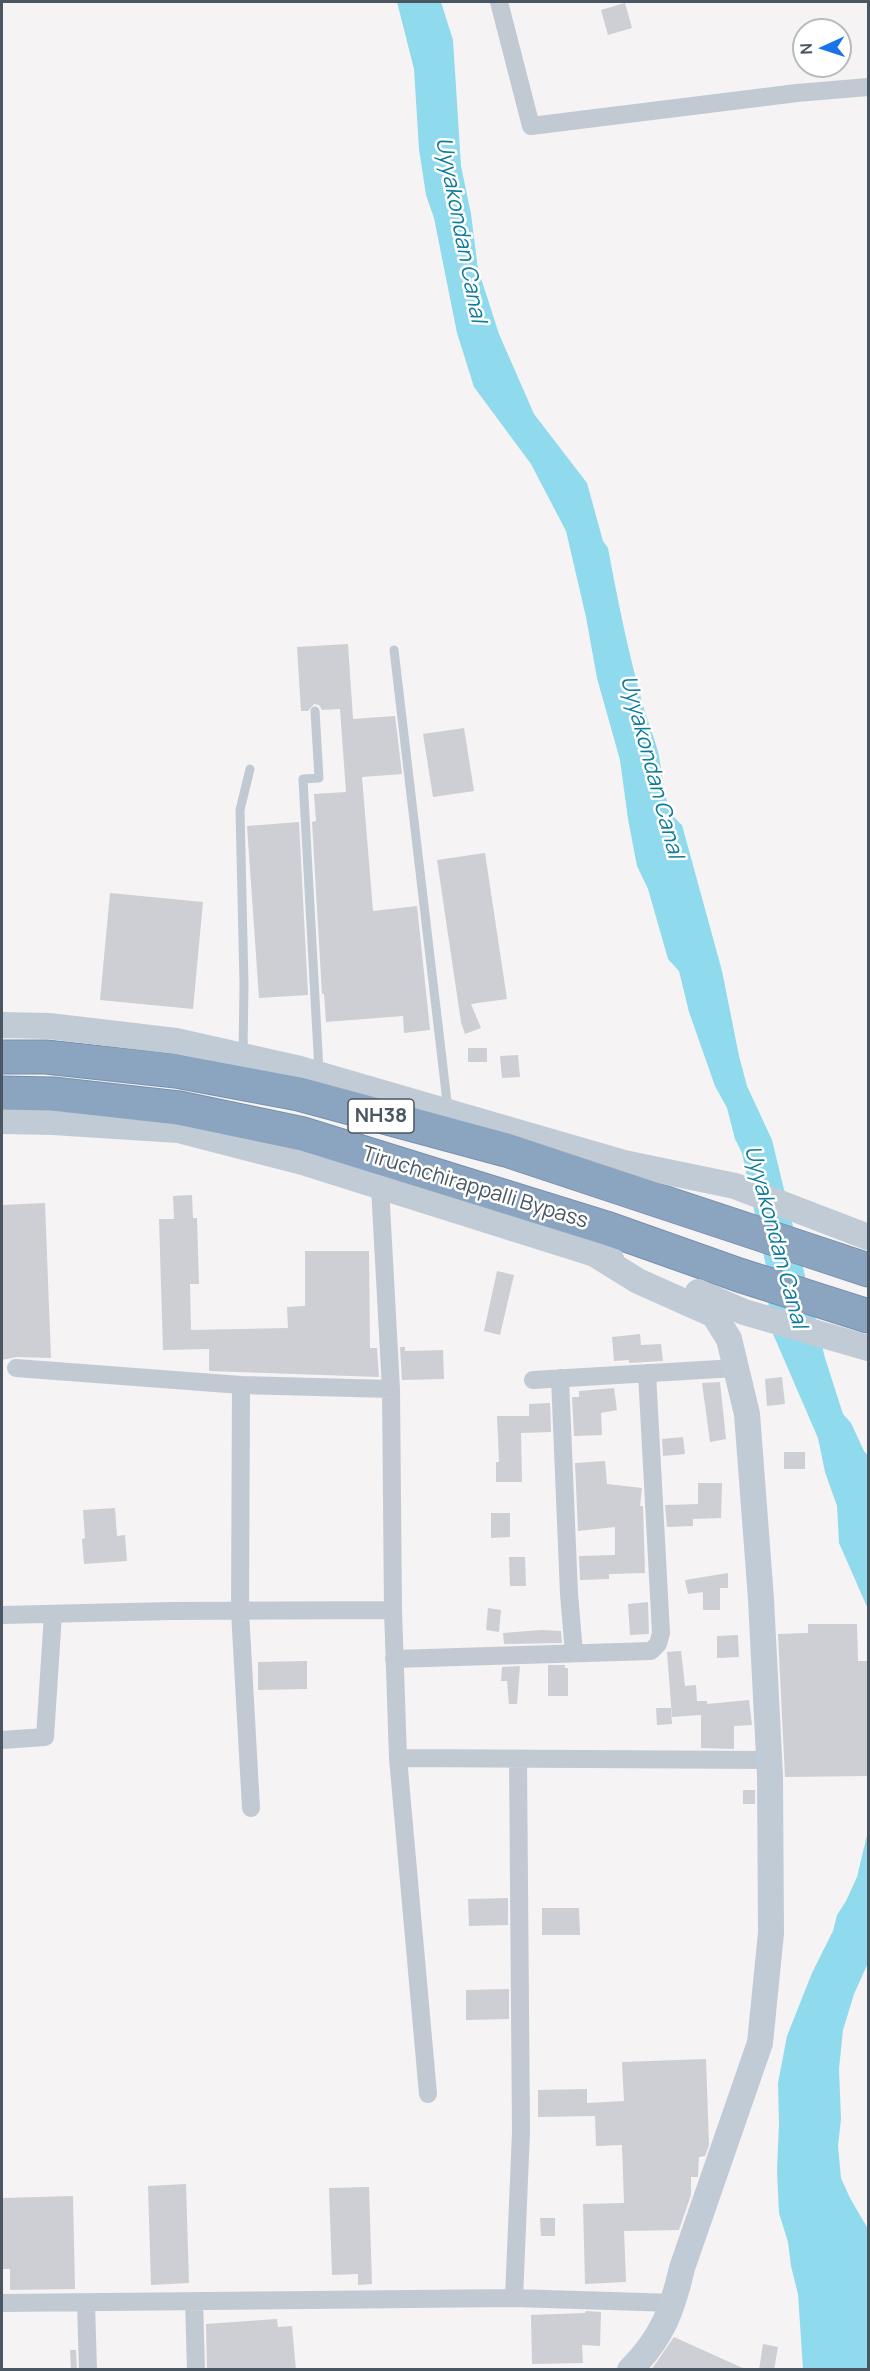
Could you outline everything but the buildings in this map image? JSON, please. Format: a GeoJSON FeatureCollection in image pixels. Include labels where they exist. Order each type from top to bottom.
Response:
{"type":"FeatureCollection","features":[{"type":"Feature","properties":{"kind":"highway","name":"Tiruchchirappalli Bypass"},"geometry":{"type":"LineString","coordinates":[[2,1057],[46,1057],[176,1071],[299,1094],[506,1150],[868,1270]]}},
{"type":"Feature","properties":{"kind":"highway","name":"Tiruchchirappalli Bypass"},"geometry":{"type":"LineString","coordinates":[[2,1093],[53,1094],[178,1107],[303,1134],[609,1229],[739,1275],[868,1316]]}},
{"type":"Feature","properties":{"kind":"street"},"geometry":{"type":"LineString","coordinates":[[499,2],[531,126],[797,93],[868,87]]}},
{"type":"Feature","properties":{"kind":"street"},"geometry":{"type":"LineString","coordinates":[[2,1025],[49,1026],[176,1041],[243,1056],[319,1075],[624,1163],[735,1186],[868,1236]]}},
{"type":"Feature","properties":{"kind":"street"},"geometry":{"type":"LineString","coordinates":[[2,1121],[178,1130],[306,1164],[654,1273],[744,1312],[858,1345]]}},
{"type":"Feature","properties":{"kind":"street"},"geometry":{"type":"LineString","coordinates":[[380,1187],[391,1389],[393,1610],[398,1758],[428,2094]]}},
{"type":"Feature","properties":{"kind":"street"},"geometry":{"type":"LineString","coordinates":[[596,1255],[638,1281],[714,1315],[729,1339],[747,1414],[762,1599],[769,1760],[771,1933],[760,2043],[682,2268],[674,2303],[650,2350],[630,2370]]}},
{"type":"Feature","properties":{"kind":"street"},"geometry":{"type":"LineString","coordinates":[[16,1368],[241,1385],[391,1389]]}},
{"type":"Feature","properties":{"kind":"street"},"geometry":{"type":"LineString","coordinates":[[533,1380],[736,1368]]}},
{"type":"Feature","properties":{"kind":"street"},"geometry":{"type":"LineString","coordinates":[[394,1659],[651,1651],[658,1644],[661,1633],[647,1373]]}},
{"type":"Feature","properties":{"kind":"street"},"geometry":{"type":"LineString","coordinates":[[560,1378],[569,1594],[574,1653]]}},
{"type":"Feature","properties":{"kind":"street"},"geometry":{"type":"LineString","coordinates":[[241,1385],[240,1611],[251,1808]]}},
{"type":"Feature","properties":{"kind":"street"},"geometry":{"type":"LineString","coordinates":[[2,1616],[393,1610]]}},
{"type":"Feature","properties":{"kind":"street"},"geometry":{"type":"LineString","coordinates":[[2,1740],[45,1737],[53,1614]]}},
{"type":"Feature","properties":{"kind":"street"},"geometry":{"type":"LineString","coordinates":[[398,1758],[769,1760]]}},
{"type":"Feature","properties":{"kind":"street"},"geometry":{"type":"LineString","coordinates":[[514,2298],[521,2132],[518,1759]]}},
{"type":"Feature","properties":{"kind":"street"},"geometry":{"type":"LineString","coordinates":[[2,2303],[514,2298],[674,2303]]}},
{"type":"Feature","properties":{"kind":"street"},"geometry":{"type":"LineString","coordinates":[[194,2301],[196,2370]]}},
{"type":"Feature","properties":{"kind":"street"},"geometry":{"type":"LineString","coordinates":[[86,2303],[88,2370]]}},
{"type":"Feature","properties":{"kind":"lane"},"geometry":{"type":"LineString","coordinates":[[394,650],[448,1113]]}},
{"type":"Feature","properties":{"kind":"lane"},"geometry":{"type":"LineString","coordinates":[[315,711],[319,778],[303,779],[319,1075]]}},
{"type":"Feature","properties":{"kind":"lane"},"geometry":{"type":"LineString","coordinates":[[243,1056],[244,984],[240,810],[250,769]]}},
{"type":"Feature","properties":{"kind":"water","name":"Uyyakondan Canal"},"geometry":{"type":"Polygon","coordinates":[[[397,2],[441,2],[453,40],[461,166],[471,214],[478,269],[499,334],[534,414],[587,483],[603,541],[608,548],[629,649],[644,709],[657,748],[664,790],[670,810],[682,825],[722,971],[747,1086],[772,1140],[825,1358],[843,1414],[851,1423],[868,1456],[868,1609],[839,1543],[837,1506],[825,1472],[818,1438],[770,1327],[766,1266],[742,1153],[689,1012],[679,971],[668,959],[648,889],[637,866],[620,760],[597,678],[586,617],[566,531],[531,464],[474,387],[457,333],[434,218],[426,195],[419,149],[414,69],[397,2]]]}},
{"type":"Feature","properties":{"kind":"water"},"geometry":{"type":"Polygon","coordinates":[[[868,1831],[868,1963],[854,1994],[843,2030],[839,2069],[841,2119],[838,2146],[841,2178],[868,2229],[868,2369],[803,2369],[798,2294],[788,2242],[779,2213],[778,2083],[787,2036],[812,1973],[833,1931],[837,1915],[857,1877],[868,1831]]]}}]}
